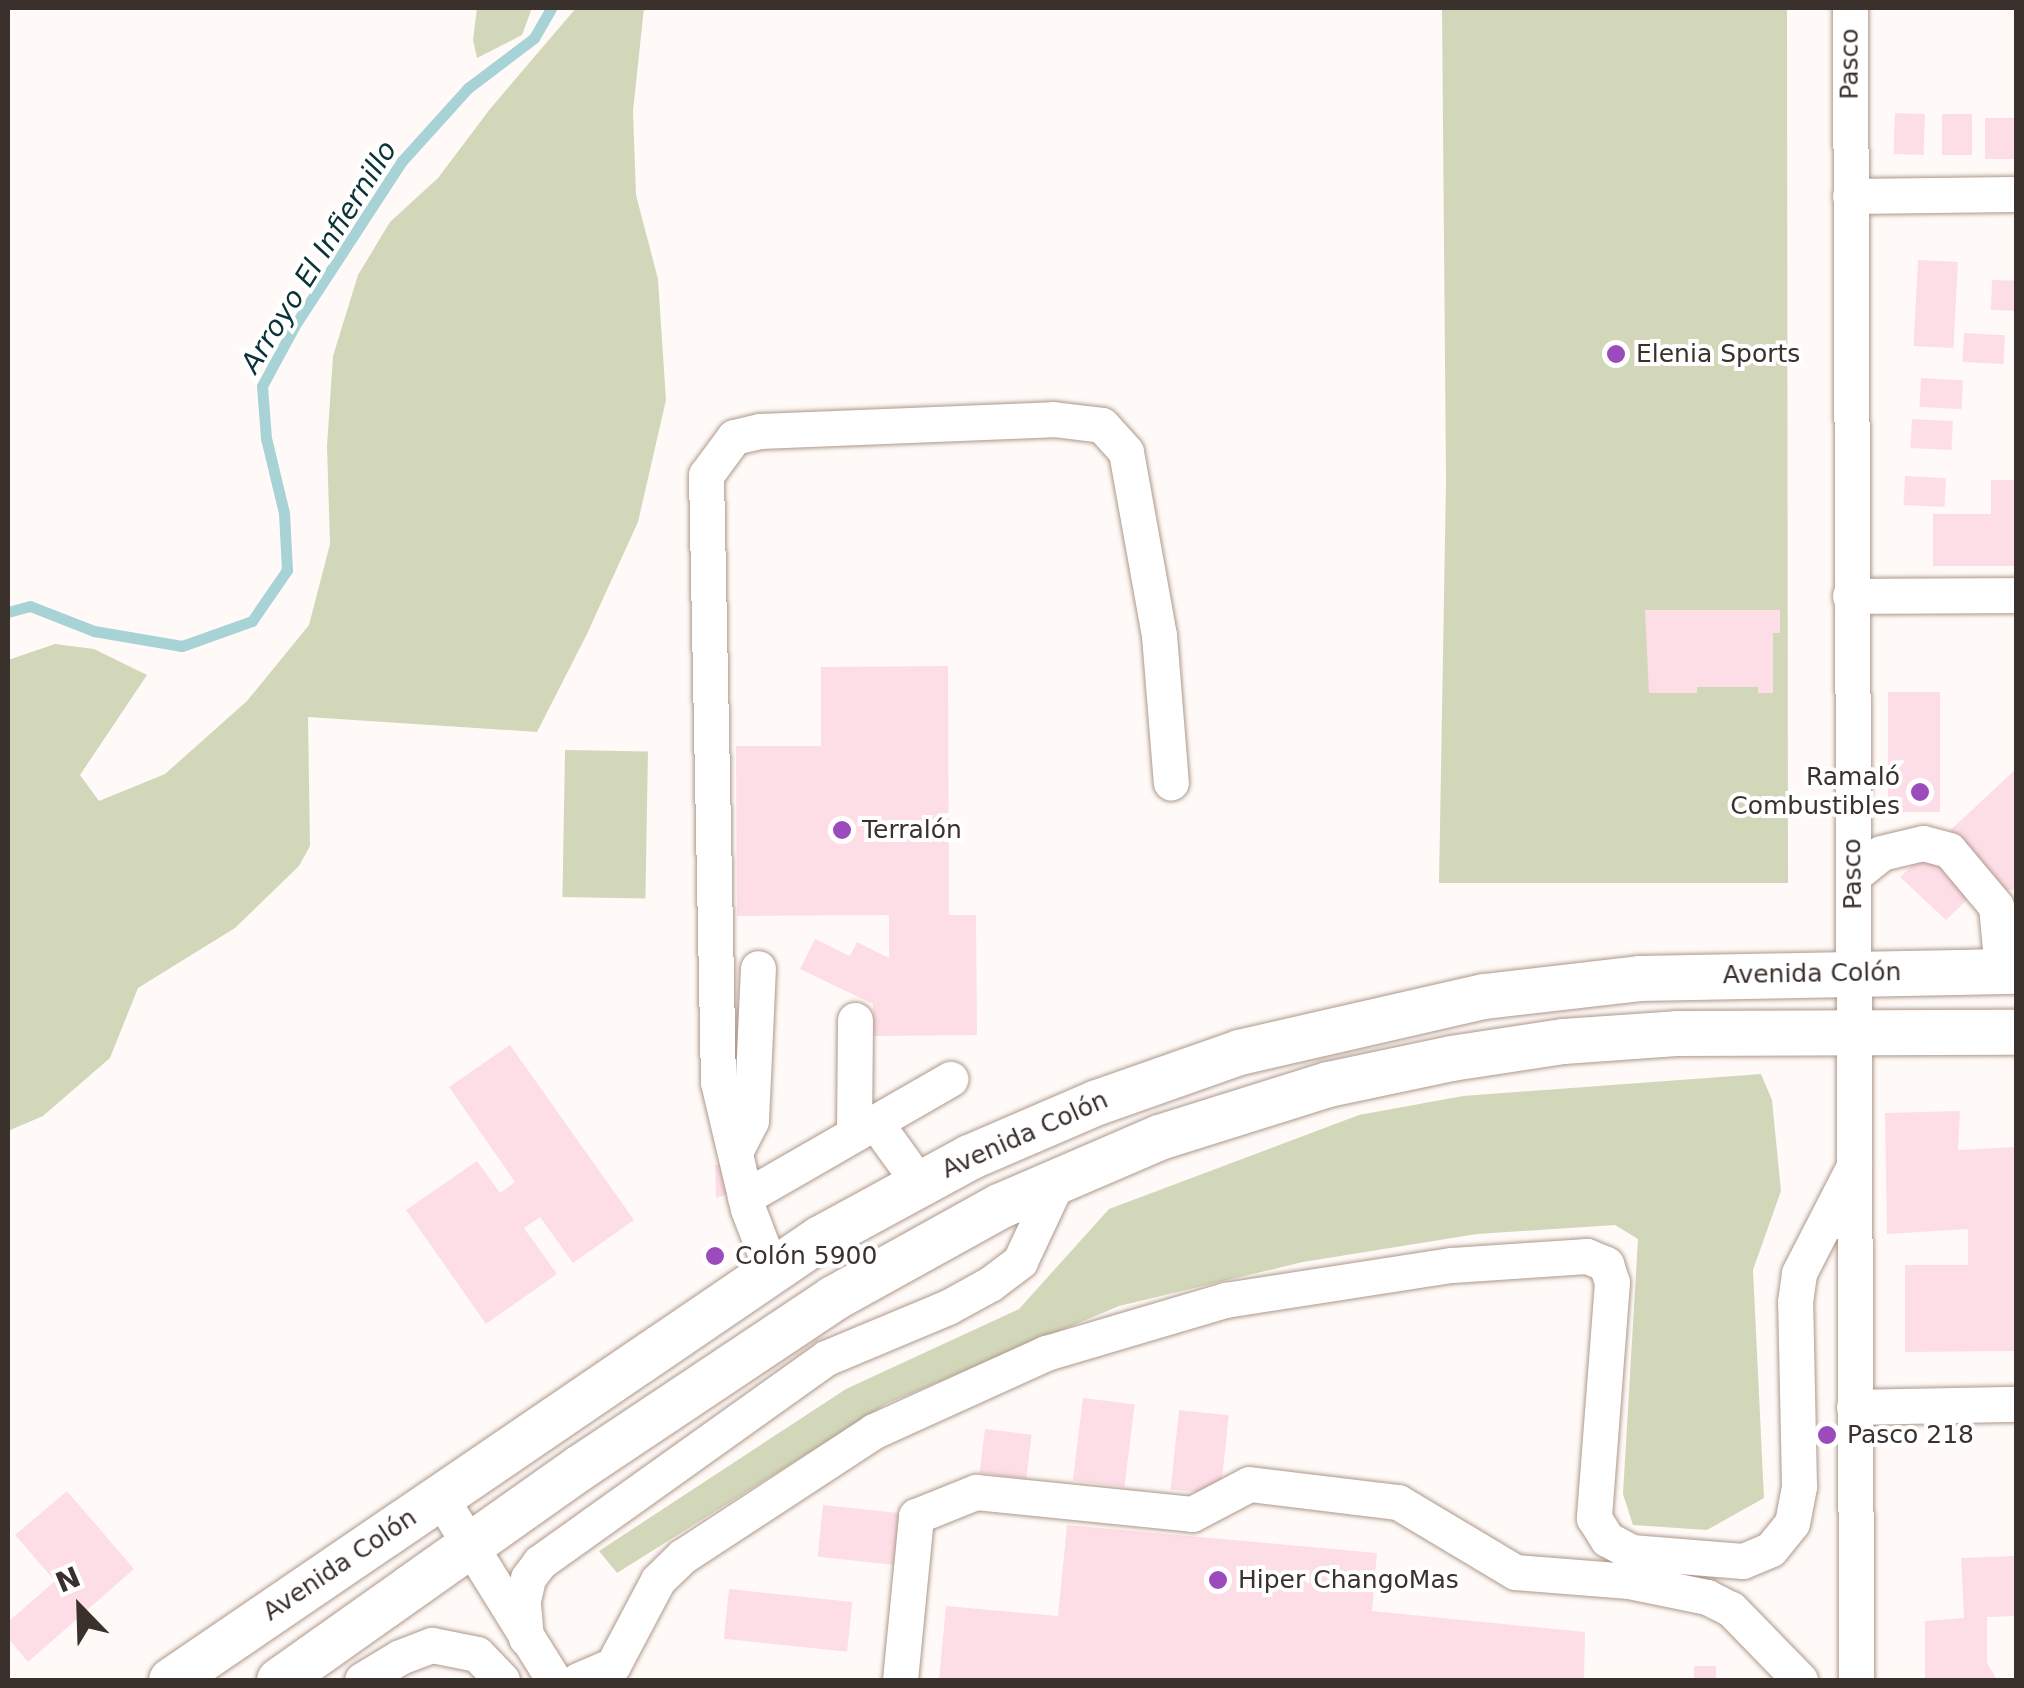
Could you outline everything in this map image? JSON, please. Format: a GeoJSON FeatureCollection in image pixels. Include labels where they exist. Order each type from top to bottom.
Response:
{"type":"FeatureCollection","features":[{"type":"Feature","properties":{"kind":"main road","name":"Avenida Colón"},"geometry":{"type":"LineString","coordinates":[[172,1680],[771,1270],[919,1183],[1034,1126],[1168,1076],[1288,1039],[1484,996],[1620,980],[2009,971]]}},
{"type":"Feature","properties":{"kind":"main road"},"geometry":{"type":"LineString","coordinates":[[279,1680],[833,1298],[945,1233],[1058,1178],[1249,1107],[1451,1058],[1621,1036],[2016,1032]]}},
{"type":"Feature","properties":{"kind":"street","name":"Pasco"},"geometry":{"type":"LineString","coordinates":[[1850,8],[1856,1680]]}},
{"type":"Feature","properties":{"kind":"street"},"geometry":{"type":"LineString","coordinates":[[1850,196],[2016,194]]}},
{"type":"Feature","properties":{"kind":"street"},"geometry":{"type":"LineString","coordinates":[[771,1270],[746,1197],[718,1082],[706,475],[734,436],[760,431],[1053,418],[1102,425],[1126,452],[1159,635],[1171,783]]}},
{"type":"Feature","properties":{"kind":"street"},"geometry":{"type":"LineString","coordinates":[[1850,596],[2016,595]]}},
{"type":"Feature","properties":{"kind":"street"},"geometry":{"type":"LineString","coordinates":[[1853,876],[1880,853],[1923,843],[1949,850],[1996,906],[2009,971]]}},
{"type":"Feature","properties":{"kind":"street"},"geometry":{"type":"LineString","coordinates":[[735,1152],[751,1121],[758,968]]}},
{"type":"Feature","properties":{"kind":"street"},"geometry":{"type":"LineString","coordinates":[[855,1020],[864,1128],[919,1183]]}},
{"type":"Feature","properties":{"kind":"street"},"geometry":{"type":"LineString","coordinates":[[746,1197],[950,1079]]}},
{"type":"Feature","properties":{"kind":"street"},"geometry":{"type":"LineString","coordinates":[[578,1680],[613,1665],[658,1580],[682,1556],[874,1431],[1046,1353],[1225,1300],[1452,1265],[1587,1256],[1606,1264],[1612,1282],[1594,1518],[1607,1539],[1631,1552],[1743,1561],[1771,1549],[1792,1523],[1799,1486],[1795,1302],[1799,1273],[1854,1166]]}},
{"type":"Feature","properties":{"kind":"street"},"geometry":{"type":"LineString","coordinates":[[526,1638],[523,1600],[528,1578],[540,1562],[826,1358],[948,1307],[990,1284],[1020,1261],[1058,1178]]}},
{"type":"Feature","properties":{"kind":"street"},"geometry":{"type":"LineString","coordinates":[[1854,1407],[2016,1404]]}},
{"type":"Feature","properties":{"kind":"street"},"geometry":{"type":"LineString","coordinates":[[900,1680],[916,1516],[976,1492],[1192,1514],[1249,1484],[1398,1502],[1515,1572],[1629,1581],[1707,1597],[1731,1608],[1800,1680]]}},
{"type":"Feature","properties":{"kind":"street"},"geometry":{"type":"LineString","coordinates":[[440,1496],[554,1680]]}},
{"type":"Feature","properties":{"kind":"street"},"geometry":{"type":"LineString","coordinates":[[362,1680],[400,1657],[432,1644],[477,1654],[502,1680]]}},
{"type":"Feature","properties":{"kind":"green space"},"geometry":{"type":"Polygon","coordinates":[[[477,8],[532,8],[522,35],[477,58],[473,40],[477,8]]]}},
{"type":"Feature","properties":{"kind":"green space"},"geometry":{"type":"Polygon","coordinates":[[[576,8],[644,8],[633,111],[636,195],[658,279],[666,400],[638,522],[586,636],[537,732],[308,717],[310,846],[299,866],[235,928],[138,988],[110,1058],[43,1116],[8,1131],[8,660],[55,644],[94,649],[147,675],[80,775],[99,801],[165,774],[247,701],[309,625],[330,544],[327,446],[333,356],[358,275],[390,222],[438,178],[490,109],[576,8]]]}},
{"type":"Feature","properties":{"kind":"green space","name":"Elenia Sports"},"geometry":{"type":"Polygon","coordinates":[[[1442,8],[1787,8],[1788,883],[1439,883],[1446,481],[1442,8]]]}},
{"type":"Feature","properties":{"kind":"green space"},"geometry":{"type":"Polygon","coordinates":[[[565,750],[648,751],[645,898],[562,897],[565,750]]]}},
{"type":"Feature","properties":{"kind":"green space"},"geometry":{"type":"Polygon","coordinates":[[[1761,1074],[1772,1100],[1781,1191],[1753,1270],[1764,1498],[1707,1530],[1633,1525],[1623,1494],[1638,1239],[1615,1225],[1477,1234],[1303,1262],[1119,1306],[886,1404],[617,1573],[599,1551],[846,1389],[1019,1309],[1109,1209],[1359,1115],[1463,1096],[1761,1074]]]}},
{"type":"Feature","properties":{"kind":"building"},"geometry":{"type":"Polygon","coordinates":[[[1895,113],[1925,114],[1924,155],[1894,154],[1895,113]]]}},
{"type":"Feature","properties":{"kind":"building"},"geometry":{"type":"Polygon","coordinates":[[[1942,114],[1972,114],[1972,155],[1942,155],[1942,114]]]}},
{"type":"Feature","properties":{"kind":"building"},"geometry":{"type":"Polygon","coordinates":[[[1985,118],[2015,118],[2015,159],[1985,159],[1985,118]]]}},
{"type":"Feature","properties":{"kind":"building"},"geometry":{"type":"Polygon","coordinates":[[[1918,260],[1958,262],[1953,348],[1913,346],[1918,260]]]}},
{"type":"Feature","properties":{"kind":"building"},"geometry":{"type":"Polygon","coordinates":[[[1992,280],[2016,281],[2015,311],[1991,310],[1992,280]]]}},
{"type":"Feature","properties":{"kind":"building"},"geometry":{"type":"Polygon","coordinates":[[[1964,333],[2005,335],[2003,364],[1962,362],[1964,333]]]}},
{"type":"Feature","properties":{"kind":"building"},"geometry":{"type":"Polygon","coordinates":[[[1921,378],[1963,380],[1961,409],[1919,407],[1921,378]]]}},
{"type":"Feature","properties":{"kind":"building"},"geometry":{"type":"Polygon","coordinates":[[[1912,419],[1953,421],[1951,450],[1910,448],[1912,419]]]}},
{"type":"Feature","properties":{"kind":"building"},"geometry":{"type":"Polygon","coordinates":[[[1905,476],[1946,478],[1944,507],[1903,505],[1905,476]]]}},
{"type":"Feature","properties":{"kind":"building"},"geometry":{"type":"Polygon","coordinates":[[[1991,480],[2016,480],[2016,566],[1933,566],[1933,514],[1991,514],[1991,480]]]}},
{"type":"Feature","properties":{"kind":"building"},"geometry":{"type":"Polygon","coordinates":[[[1645,610],[1780,610],[1780,633],[1773,633],[1773,693],[1758,693],[1758,687],[1697,687],[1697,693],[1649,693],[1645,610]]]}},
{"type":"Feature","properties":{"kind":"building","name":"Terralón"},"geometry":{"type":"Polygon","coordinates":[[[948,666],[949,915],[976,915],[977,1035],[873,1036],[873,1004],[800,969],[815,939],[850,956],[857,942],[889,958],[889,915],[737,916],[736,746],[821,746],[821,667],[948,666]]]}},
{"type":"Feature","properties":{"kind":"building"},"geometry":{"type":"Polygon","coordinates":[[[1888,692],[1940,692],[1940,812],[1888,812],[1888,692]]]}},
{"type":"Feature","properties":{"kind":"building"},"geometry":{"type":"Polygon","coordinates":[[[2016,769],[2016,889],[1971,896],[1946,920],[1900,877],[2016,769]]]}},
{"type":"Feature","properties":{"kind":"building"},"geometry":{"type":"Polygon","coordinates":[[[510,1045],[634,1220],[573,1263],[540,1217],[524,1228],[557,1274],[486,1324],[406,1210],[477,1161],[500,1193],[515,1182],[449,1087],[510,1045]]]}},
{"type":"Feature","properties":{"kind":"building"},"geometry":{"type":"Polygon","coordinates":[[[1960,1111],[1958,1150],[2016,1147],[2016,1351],[1905,1352],[1905,1265],[1968,1265],[1968,1229],[1887,1234],[1885,1113],[1960,1111]]]}},
{"type":"Feature","properties":{"kind":"building"},"geometry":{"type":"Polygon","coordinates":[[[737,1164],[738,1191],[716,1198],[715,1165],[737,1164]]]}},
{"type":"Feature","properties":{"kind":"building"},"geometry":{"type":"Polygon","coordinates":[[[1083,1398],[1135,1404],[1124,1487],[1073,1480],[1083,1398]]]}},
{"type":"Feature","properties":{"kind":"building"},"geometry":{"type":"Polygon","coordinates":[[[1179,1410],[1229,1415],[1220,1495],[1171,1490],[1179,1410]]]}},
{"type":"Feature","properties":{"kind":"building"},"geometry":{"type":"Polygon","coordinates":[[[985,1429],[1032,1435],[1026,1478],[980,1473],[985,1429]]]}},
{"type":"Feature","properties":{"kind":"building"},"geometry":{"type":"Polygon","coordinates":[[[67,1491],[134,1569],[28,1662],[8,1638],[8,1622],[55,1581],[15,1535],[67,1491]]]}},
{"type":"Feature","properties":{"kind":"building"},"geometry":{"type":"Polygon","coordinates":[[[823,1505],[906,1514],[900,1565],[818,1557],[823,1505]]]}},
{"type":"Feature","properties":{"kind":"building","name":"Hiper ChangoMas"},"geometry":{"type":"Polygon","coordinates":[[[1067,1525],[1377,1553],[1372,1611],[1585,1632],[1584,1680],[939,1680],[946,1606],[1058,1616],[1067,1525]]]}},
{"type":"Feature","properties":{"kind":"building"},"geometry":{"type":"Polygon","coordinates":[[[2016,1556],[2016,1616],[1987,1617],[1987,1663],[1997,1680],[1925,1680],[1925,1621],[1964,1618],[1961,1558],[2016,1556]]]}},
{"type":"Feature","properties":{"kind":"building"},"geometry":{"type":"Polygon","coordinates":[[[729,1589],[852,1602],[847,1652],[724,1639],[729,1589]]]}},
{"type":"Feature","properties":{"kind":"building"},"geometry":{"type":"Polygon","coordinates":[[[1694,1666],[1716,1666],[1716,1680],[1694,1680],[1694,1666]]]}},
{"type":"Feature","properties":{"kind":"waterway","name":"Arroyo El Infiernillo"},"geometry":{"type":"LineString","coordinates":[[8,612],[30,606],[94,631],[182,646],[252,621],[287,570],[284,513],[266,438],[262,386],[295,325],[402,161],[468,88],[534,38],[551,8]]}},
{"type":"Feature","properties":{"kind":"place","name":"Elenia Sports"},"geometry":{"type":"Point","coordinates":[1616,354]}},
{"type":"Feature","properties":{"kind":"place","name":"Ramaló Combustibles"},"geometry":{"type":"Point","coordinates":[1920,792]}},
{"type":"Feature","properties":{"kind":"place","name":"Terralón"},"geometry":{"type":"Point","coordinates":[842,830]}},
{"type":"Feature","properties":{"kind":"place","name":"Colón 5900"},"geometry":{"type":"Point","coordinates":[715,1256]}},
{"type":"Feature","properties":{"kind":"place","name":"Pasco 218"},"geometry":{"type":"Point","coordinates":[1827,1435]}},
{"type":"Feature","properties":{"kind":"place","name":"Hiper ChangoMas"},"geometry":{"type":"Point","coordinates":[1218,1580]}}]}
